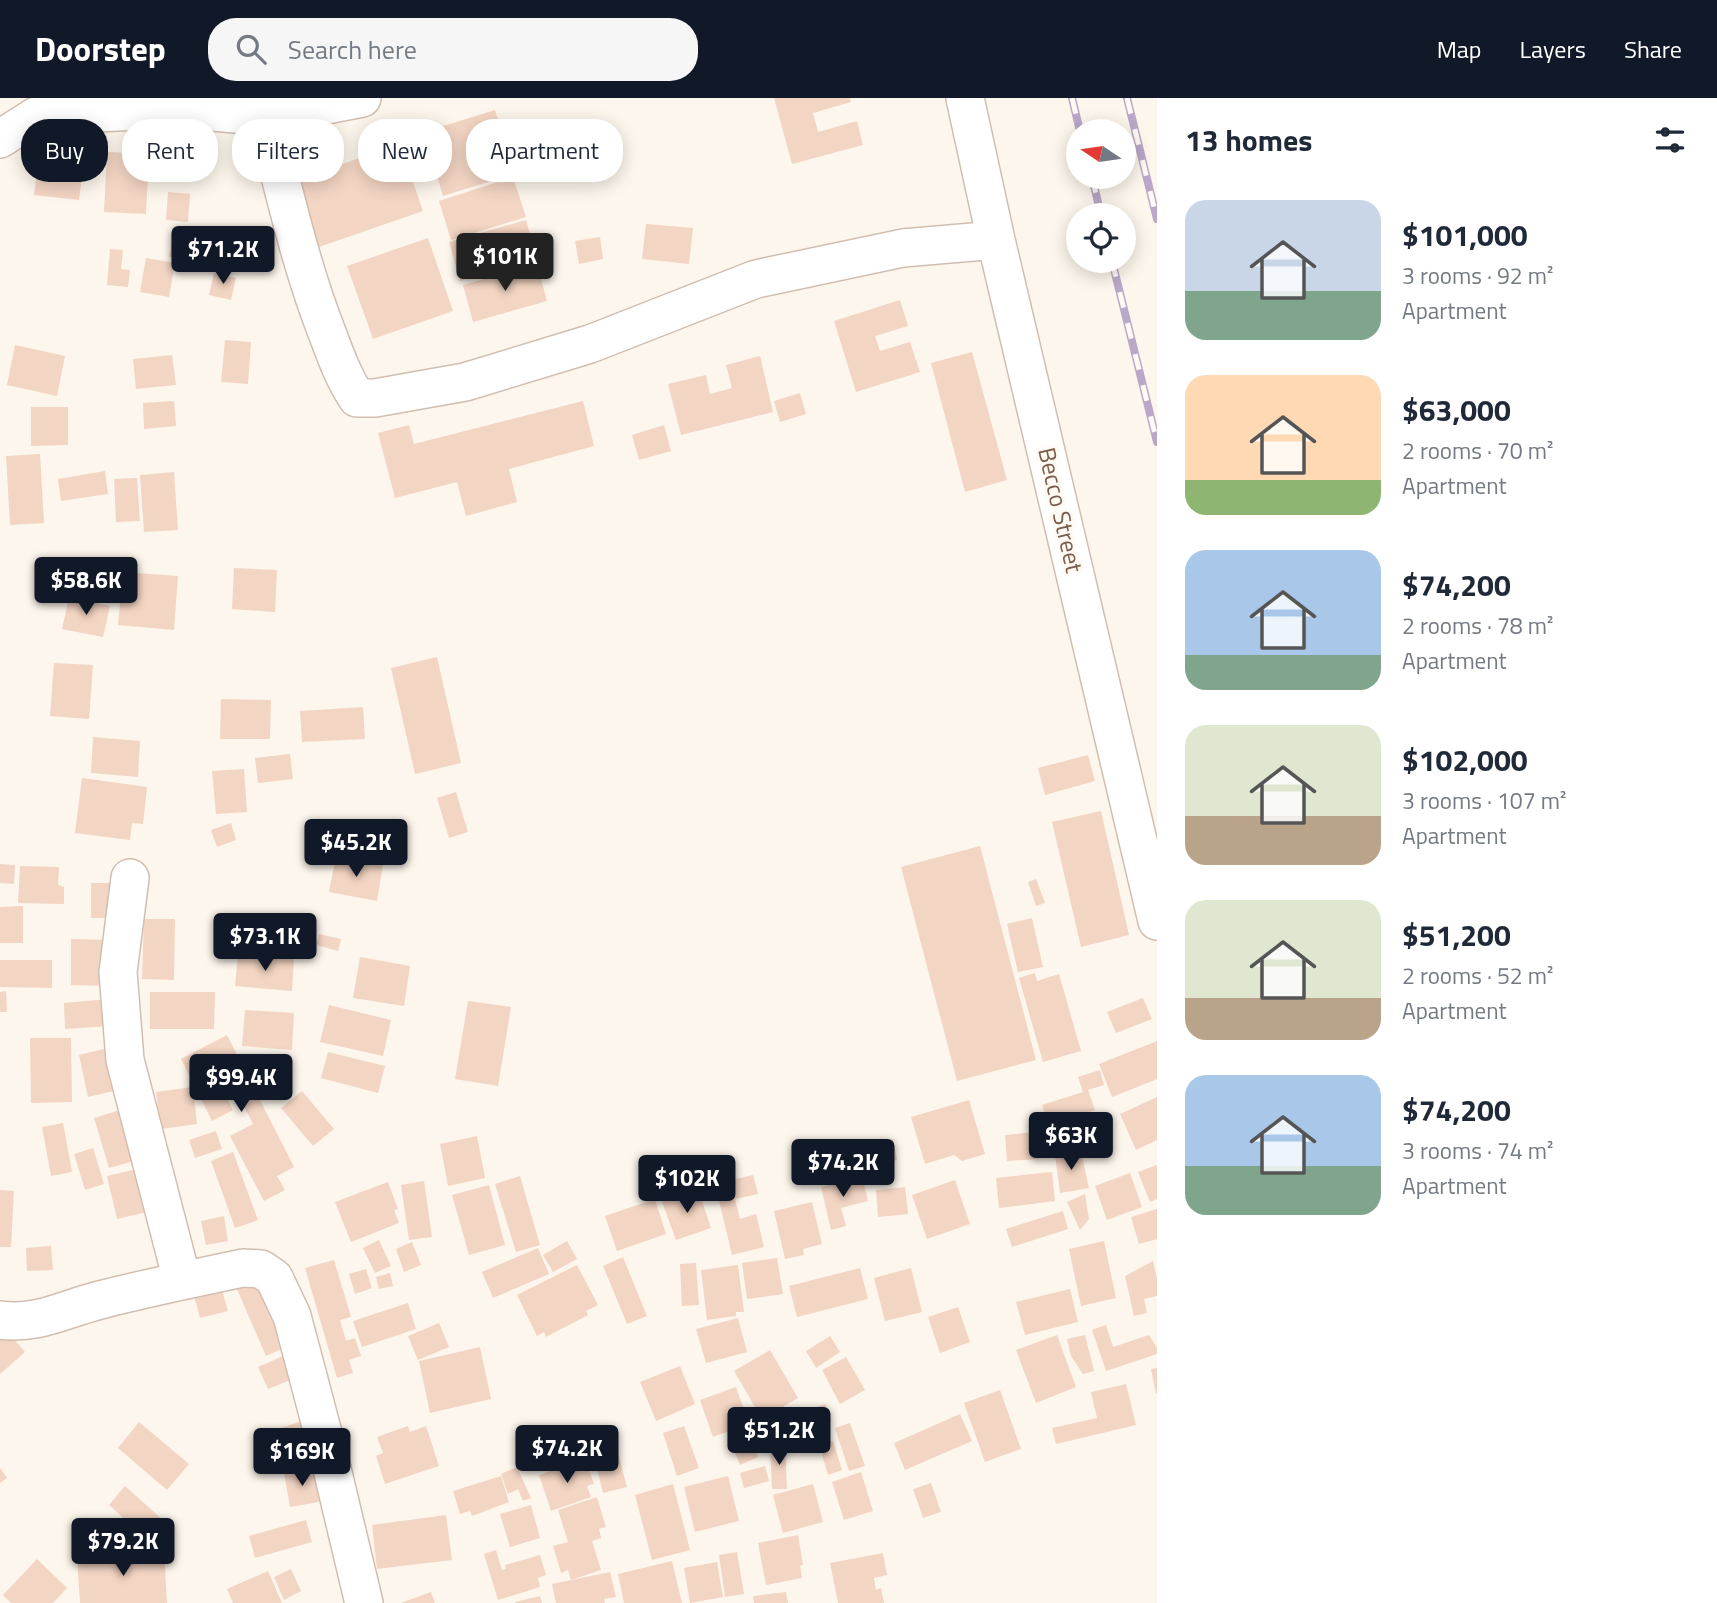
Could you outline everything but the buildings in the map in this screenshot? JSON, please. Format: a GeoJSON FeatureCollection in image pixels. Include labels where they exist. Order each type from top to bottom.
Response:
{"type":"FeatureCollection","features":[{"type":"Feature","properties":{"kind":"street"},"geometry":{"type":"LineString","coordinates":[[0,139],[36,116],[158,110],[214,112],[362,98]]}},
{"type":"Feature","properties":{"kind":"street","name":"Becco Street"},"geometry":{"type":"LineString","coordinates":[[965,98],[1157,921]]}},
{"type":"Feature","properties":{"kind":"street"},"geometry":{"type":"LineString","coordinates":[[262,108],[281,186],[314,299],[346,382],[357,398],[375,398],[477,378],[590,344],[756,279],[902,248],[996,240]]}},
{"type":"Feature","properties":{"kind":"street"},"geometry":{"type":"LineString","coordinates":[[130,878],[118,972],[125,1060],[182,1280]]}},
{"type":"Feature","properties":{"kind":"street"},"geometry":{"type":"LineString","coordinates":[[0,1320],[15,1322],[45,1319],[96,1301],[243,1268],[261,1269],[274,1278],[296,1330],[364,1603]]}},
{"type":"Feature","properties":{"kind":"railway"},"geometry":{"type":"LineString","coordinates":[[1072,98],[1077,119]]}},
{"type":"Feature","properties":{"kind":"railway"},"geometry":{"type":"LineString","coordinates":[[1127,98],[1157,219]]}},
{"type":"Feature","properties":{"kind":"railway"},"geometry":{"type":"LineString","coordinates":[[1095,189],[1098,203]]}},
{"type":"Feature","properties":{"kind":"railway"},"geometry":{"type":"LineString","coordinates":[[1115,273],[1157,442]]}}]}
